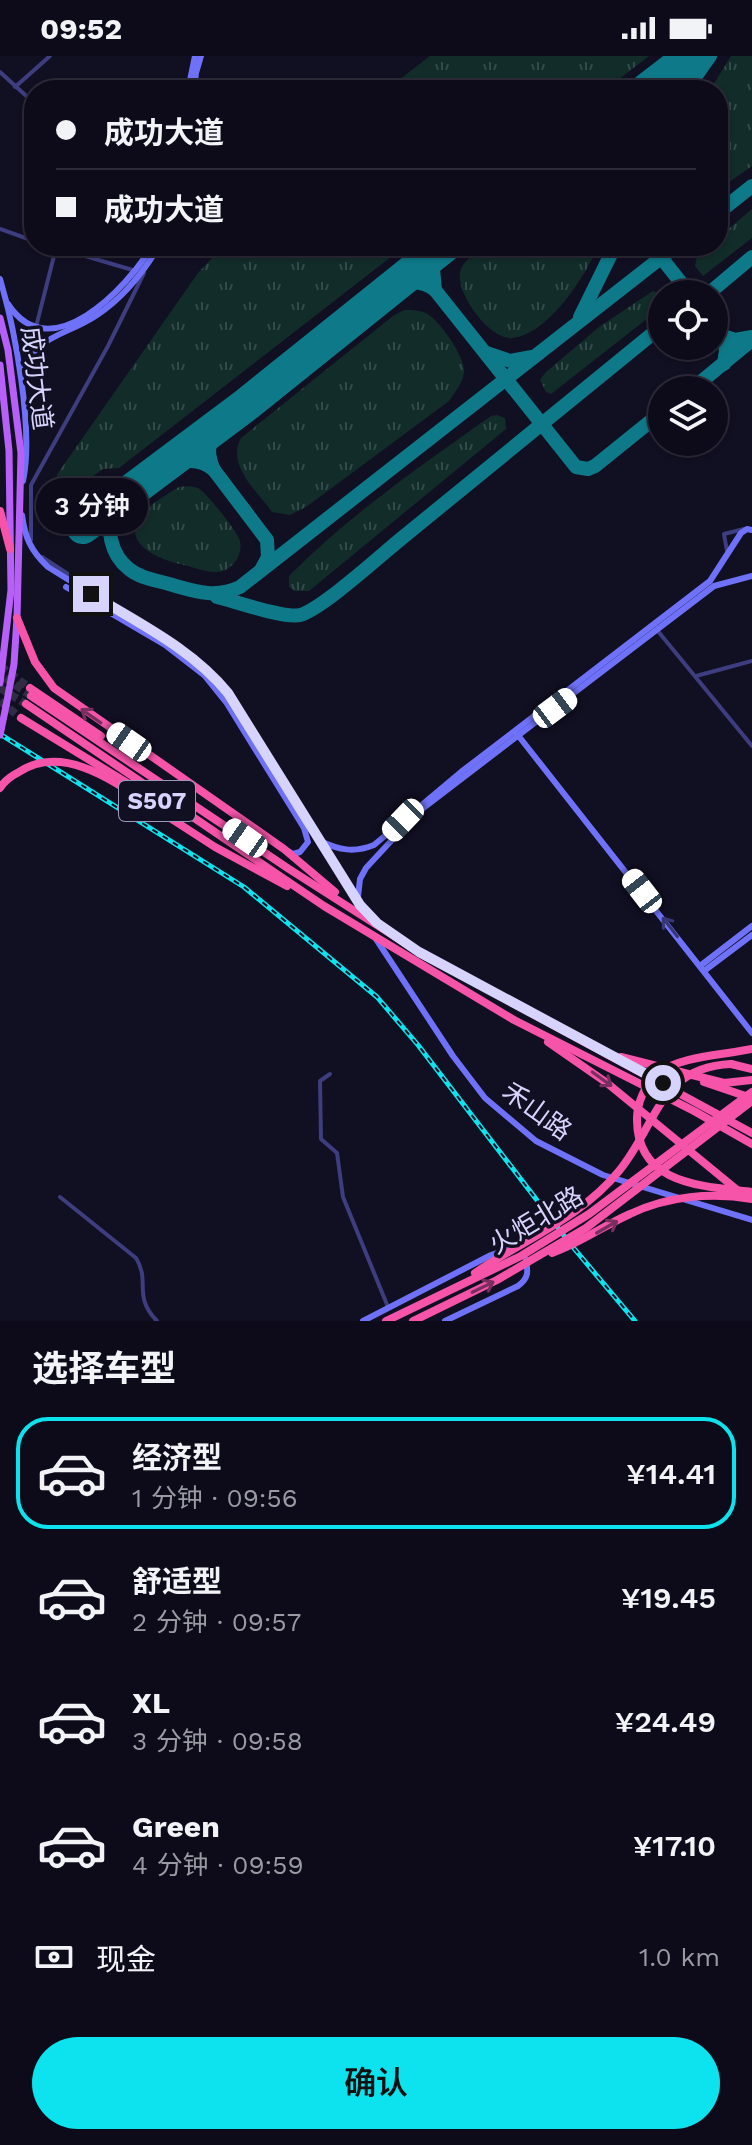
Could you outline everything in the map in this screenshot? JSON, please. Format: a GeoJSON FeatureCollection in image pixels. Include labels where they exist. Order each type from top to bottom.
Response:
{"type":"FeatureCollection","features":[{"type":"Feature","properties":{"kind":"highway"},"geometry":{"type":"LineString","coordinates":[[0,511],[10,549]]}},
{"type":"Feature","properties":{"kind":"highway"},"geometry":{"type":"LineString","coordinates":[[17,618],[35,662],[54,688],[284,849],[358,908]]}},
{"type":"Feature","properties":{"kind":"highway","name":"S507"},"geometry":{"type":"LineString","coordinates":[[31,692],[289,869],[358,908],[419,952],[752,1133]]}},
{"type":"Feature","properties":{"kind":"highway"},"geometry":{"type":"LineString","coordinates":[[26,704],[293,884]]}},
{"type":"Feature","properties":{"kind":"highway","name":"S507"},"geometry":{"type":"LineString","coordinates":[[21,718],[514,1020],[636,1080],[752,1144]]}},
{"type":"Feature","properties":{"kind":"highway"},"geometry":{"type":"LineString","coordinates":[[0,788],[5,780],[24,768],[51,762],[67,763],[98,774],[215,847],[324,906]]}},
{"type":"Feature","properties":{"kind":"highway"},"geometry":{"type":"LineString","coordinates":[[514,1020],[607,1083],[662,1126],[727,1184],[752,1195]]}},
{"type":"Feature","properties":{"kind":"highway"},"geometry":{"type":"LineString","coordinates":[[752,1049],[674,1064],[656,1074],[637,1112],[637,1133],[649,1161],[668,1176],[752,1195]]}},
{"type":"Feature","properties":{"kind":"highway"},"geometry":{"type":"LineString","coordinates":[[610,1054],[724,1083],[752,1080]]}},
{"type":"Feature","properties":{"kind":"highway"},"geometry":{"type":"LineString","coordinates":[[453,1288],[573,1213],[599,1193],[634,1152],[660,1102],[683,1077],[711,1065],[731,1064],[752,1069]]}},
{"type":"Feature","properties":{"kind":"highway"},"geometry":{"type":"LineString","coordinates":[[680,1072],[752,1097]]}},
{"type":"Feature","properties":{"kind":"highway","name":"火炬北路"},"geometry":{"type":"LineString","coordinates":[[386,1321],[521,1256],[589,1214],[695,1133],[752,1097]]}},
{"type":"Feature","properties":{"kind":"highway","name":"火炬北路"},"geometry":{"type":"LineString","coordinates":[[413,1321],[497,1280],[586,1228],[706,1137],[752,1097]]}},
{"type":"Feature","properties":{"kind":"highway"},"geometry":{"type":"LineString","coordinates":[[536,1258],[579,1243],[631,1213],[667,1201],[708,1195],[752,1195]]}},
{"type":"Feature","properties":{"kind":"main road"},"geometry":{"type":"LineString","coordinates":[[189,80],[195,56]]}},
{"type":"Feature","properties":{"kind":"main road"},"geometry":{"type":"LineString","coordinates":[[195,80],[201,56]]}},
{"type":"Feature","properties":{"kind":"main road"},"geometry":{"type":"LineString","coordinates":[[5,299],[17,318],[36,328],[52,330],[93,310],[111,297],[146,256]]}},
{"type":"Feature","properties":{"kind":"main road"},"geometry":{"type":"LineString","coordinates":[[20,378],[35,348],[115,302],[153,256]]}},
{"type":"Feature","properties":{"kind":"main road","name":"成功大道"},"geometry":{"type":"LineString","coordinates":[[0,279],[20,378],[26,457],[19,497],[25,535],[34,554],[48,567],[195,658],[228,693],[341,875],[358,908]]}},
{"type":"Feature","properties":{"kind":"main road"},"geometry":{"type":"LineString","coordinates":[[0,318],[8,350],[21,453],[17,618],[0,735]]}},
{"type":"Feature","properties":{"kind":"main road"},"geometry":{"type":"LineString","coordinates":[[0,365],[9,451],[11,590],[0,683]]}},
{"type":"Feature","properties":{"kind":"main road"},"geometry":{"type":"LineString","coordinates":[[358,908],[357,893],[366,868],[418,812],[710,581],[741,533],[749,529]]}},
{"type":"Feature","properties":{"kind":"main road"},"geometry":{"type":"LineString","coordinates":[[320,841],[344,850],[360,850],[374,845],[391,833],[415,808],[714,586],[752,576]]}},
{"type":"Feature","properties":{"kind":"main road"},"geometry":{"type":"LineString","coordinates":[[66,587],[165,645],[205,676],[226,702],[304,828],[308,842],[305,848],[293,854],[284,849]]}},
{"type":"Feature","properties":{"kind":"main road"},"geometry":{"type":"LineString","coordinates":[[516,734],[752,1033]]}},
{"type":"Feature","properties":{"kind":"main road"},"geometry":{"type":"LineString","coordinates":[[702,968],[752,926]]}},
{"type":"Feature","properties":{"kind":"main road"},"geometry":{"type":"LineString","coordinates":[[702,968],[752,935]]}},
{"type":"Feature","properties":{"kind":"main road","name":"禾山路"},"geometry":{"type":"LineString","coordinates":[[374,936],[454,1058],[485,1098],[536,1141],[603,1175],[752,1220]]}},
{"type":"Feature","properties":{"kind":"main road"},"geometry":{"type":"LineString","coordinates":[[363,1321],[509,1248],[520,1251],[526,1258],[526,1280],[445,1321]]}},
{"type":"Feature","properties":{"kind":"street"},"geometry":{"type":"LineString","coordinates":[[15,87],[50,56]]}},
{"type":"Feature","properties":{"kind":"street"},"geometry":{"type":"LineString","coordinates":[[0,72],[24,95]]}},
{"type":"Feature","properties":{"kind":"street"},"geometry":{"type":"LineString","coordinates":[[0,229],[24,237]]}},
{"type":"Feature","properties":{"kind":"street"},"geometry":{"type":"LineString","coordinates":[[36,328],[55,256]]}},
{"type":"Feature","properties":{"kind":"street"},"geometry":{"type":"LineString","coordinates":[[87,256],[136,271]]}},
{"type":"Feature","properties":{"kind":"street"},"geometry":{"type":"LineString","coordinates":[[147,267],[108,346],[31,485],[30,539],[46,561],[116,604],[159,636]]}},
{"type":"Feature","properties":{"kind":"street"},"geometry":{"type":"LineString","coordinates":[[728,553],[724,534],[749,529]]}},
{"type":"Feature","properties":{"kind":"street"},"geometry":{"type":"LineString","coordinates":[[657,630],[752,746]]}},
{"type":"Feature","properties":{"kind":"street"},"geometry":{"type":"LineString","coordinates":[[695,677],[752,661]]}},
{"type":"Feature","properties":{"kind":"street"},"geometry":{"type":"LineString","coordinates":[[330,1074],[320,1081],[321,1139],[337,1153],[343,1197],[389,1309]]}},
{"type":"Feature","properties":{"kind":"street"},"geometry":{"type":"LineString","coordinates":[[60,1197],[136,1258],[142,1267],[141,1295],[146,1309],[157,1321]]}},
{"type":"Feature","properties":{"kind":"green space"},"geometry":{"type":"Polygon","coordinates":[[[430,56],[649,56],[618,80],[399,80],[430,56]]]}},
{"type":"Feature","properties":{"kind":"green space"},"geometry":{"type":"Polygon","coordinates":[[[731,56],[752,56],[752,166],[728,183],[728,80],[716,80],[731,56]]]}},
{"type":"Feature","properties":{"kind":"green space"},"geometry":{"type":"Polygon","coordinates":[[[752,209],[752,238],[703,276],[695,266],[697,257],[728,256],[728,229],[752,209]]]}},
{"type":"Feature","properties":{"kind":"green space"},"geometry":{"type":"Polygon","coordinates":[[[214,256],[392,256],[119,468],[103,469],[69,493],[70,505],[49,522],[46,503],[58,473],[198,273],[214,256]]]}},
{"type":"Feature","properties":{"kind":"green space"},"geometry":{"type":"Polygon","coordinates":[[[593,256],[575,287],[552,315],[526,334],[513,338],[494,332],[485,324],[463,292],[460,272],[470,257],[593,256]]]}},
{"type":"Feature","properties":{"kind":"green space"},"geometry":{"type":"Polygon","coordinates":[[[648,294],[648,318],[551,394],[546,392],[540,380],[545,373],[599,327],[648,294]]]}},
{"type":"Feature","properties":{"kind":"green space"},"geometry":{"type":"Polygon","coordinates":[[[404,310],[429,315],[452,341],[464,367],[456,391],[449,401],[306,507],[290,515],[272,512],[240,468],[237,448],[241,438],[404,310]]]}},
{"type":"Feature","properties":{"kind":"green space"},"geometry":{"type":"Polygon","coordinates":[[[497,415],[505,418],[506,429],[309,591],[295,591],[289,587],[289,576],[361,511],[465,434],[497,415]]]}},
{"type":"Feature","properties":{"kind":"green space"},"geometry":{"type":"Polygon","coordinates":[[[179,487],[202,491],[238,536],[240,552],[227,569],[208,571],[171,562],[151,553],[137,540],[137,522],[144,512],[179,487]]]}},
{"type":"Feature","properties":{"kind":"taxiway"},"geometry":{"type":"LineString","coordinates":[[693,80],[710,56]]}},
{"type":"Feature","properties":{"kind":"taxiway"},"geometry":{"type":"LineString","coordinates":[[728,205],[752,186]]}},
{"type":"Feature","properties":{"kind":"taxiway"},"geometry":{"type":"LineString","coordinates":[[390,288],[413,282],[435,290],[433,269],[438,256]]}},
{"type":"Feature","properties":{"kind":"taxiway"},"geometry":{"type":"LineString","coordinates":[[580,317],[610,256]]}},
{"type":"Feature","properties":{"kind":"taxiway"},"geometry":{"type":"LineString","coordinates":[[660,256],[679,280]]}},
{"type":"Feature","properties":{"kind":"taxiway"},"geometry":{"type":"LineString","coordinates":[[247,404],[222,424],[211,439],[209,448],[214,470],[196,461],[178,463],[151,477],[116,508],[110,524],[111,540],[118,556],[133,572],[204,593],[222,593],[240,587],[663,256]]}},
{"type":"Feature","properties":{"kind":"taxiway"},"geometry":{"type":"LineString","coordinates":[[725,280],[752,257]]}},
{"type":"Feature","properties":{"kind":"taxiway"},"geometry":{"type":"LineString","coordinates":[[435,290],[576,467],[588,469],[595,466],[648,423]]}},
{"type":"Feature","properties":{"kind":"taxiway"},"geometry":{"type":"LineString","coordinates":[[724,364],[726,350],[723,336],[735,340],[752,337]]}},
{"type":"Feature","properties":{"kind":"taxiway"},"geometry":{"type":"LineString","coordinates":[[217,597],[293,616],[310,611],[351,581],[648,337]]}},
{"type":"Feature","properties":{"kind":"taxiway"},"geometry":{"type":"LineString","coordinates":[[708,376],[752,340]]}},
{"type":"Feature","properties":{"kind":"taxiway"},"geometry":{"type":"LineString","coordinates":[[487,353],[510,361],[532,357]]}},
{"type":"Feature","properties":{"kind":"taxiway"},"geometry":{"type":"LineString","coordinates":[[214,470],[267,540],[268,557],[261,570]]}},
{"type":"Feature","properties":{"kind":"runway"},"geometry":{"type":"LineString","coordinates":[[660,80],[691,56]]}},
{"type":"Feature","properties":{"kind":"runway"},"geometry":{"type":"LineString","coordinates":[[83,527],[247,404],[432,256]]}},
{"type":"Feature","properties":{"kind":"tunnel"},"geometry":{"type":"LineString","coordinates":[[0,666],[30,688]]}},
{"type":"Feature","properties":{"kind":"tunnel"},"geometry":{"type":"LineString","coordinates":[[5,678],[31,696]]}},
{"type":"Feature","properties":{"kind":"tunnel"},"geometry":{"type":"LineString","coordinates":[[0,688],[26,704]]}},
{"type":"Feature","properties":{"kind":"tunnel"},"geometry":{"type":"LineString","coordinates":[[0,701],[21,718]]}},
{"type":"Feature","properties":{"kind":"railway"},"geometry":{"type":"LineString","coordinates":[[0,734],[244,887],[377,997],[418,1045],[572,1246],[635,1321]]}},
{"type":"Feature","properties":{"kind":"route"},"geometry":{"type":"LineString","coordinates":[[91,594],[195,658],[213,675],[228,693],[360,905],[377,923],[419,952],[663,1083]]}}]}
